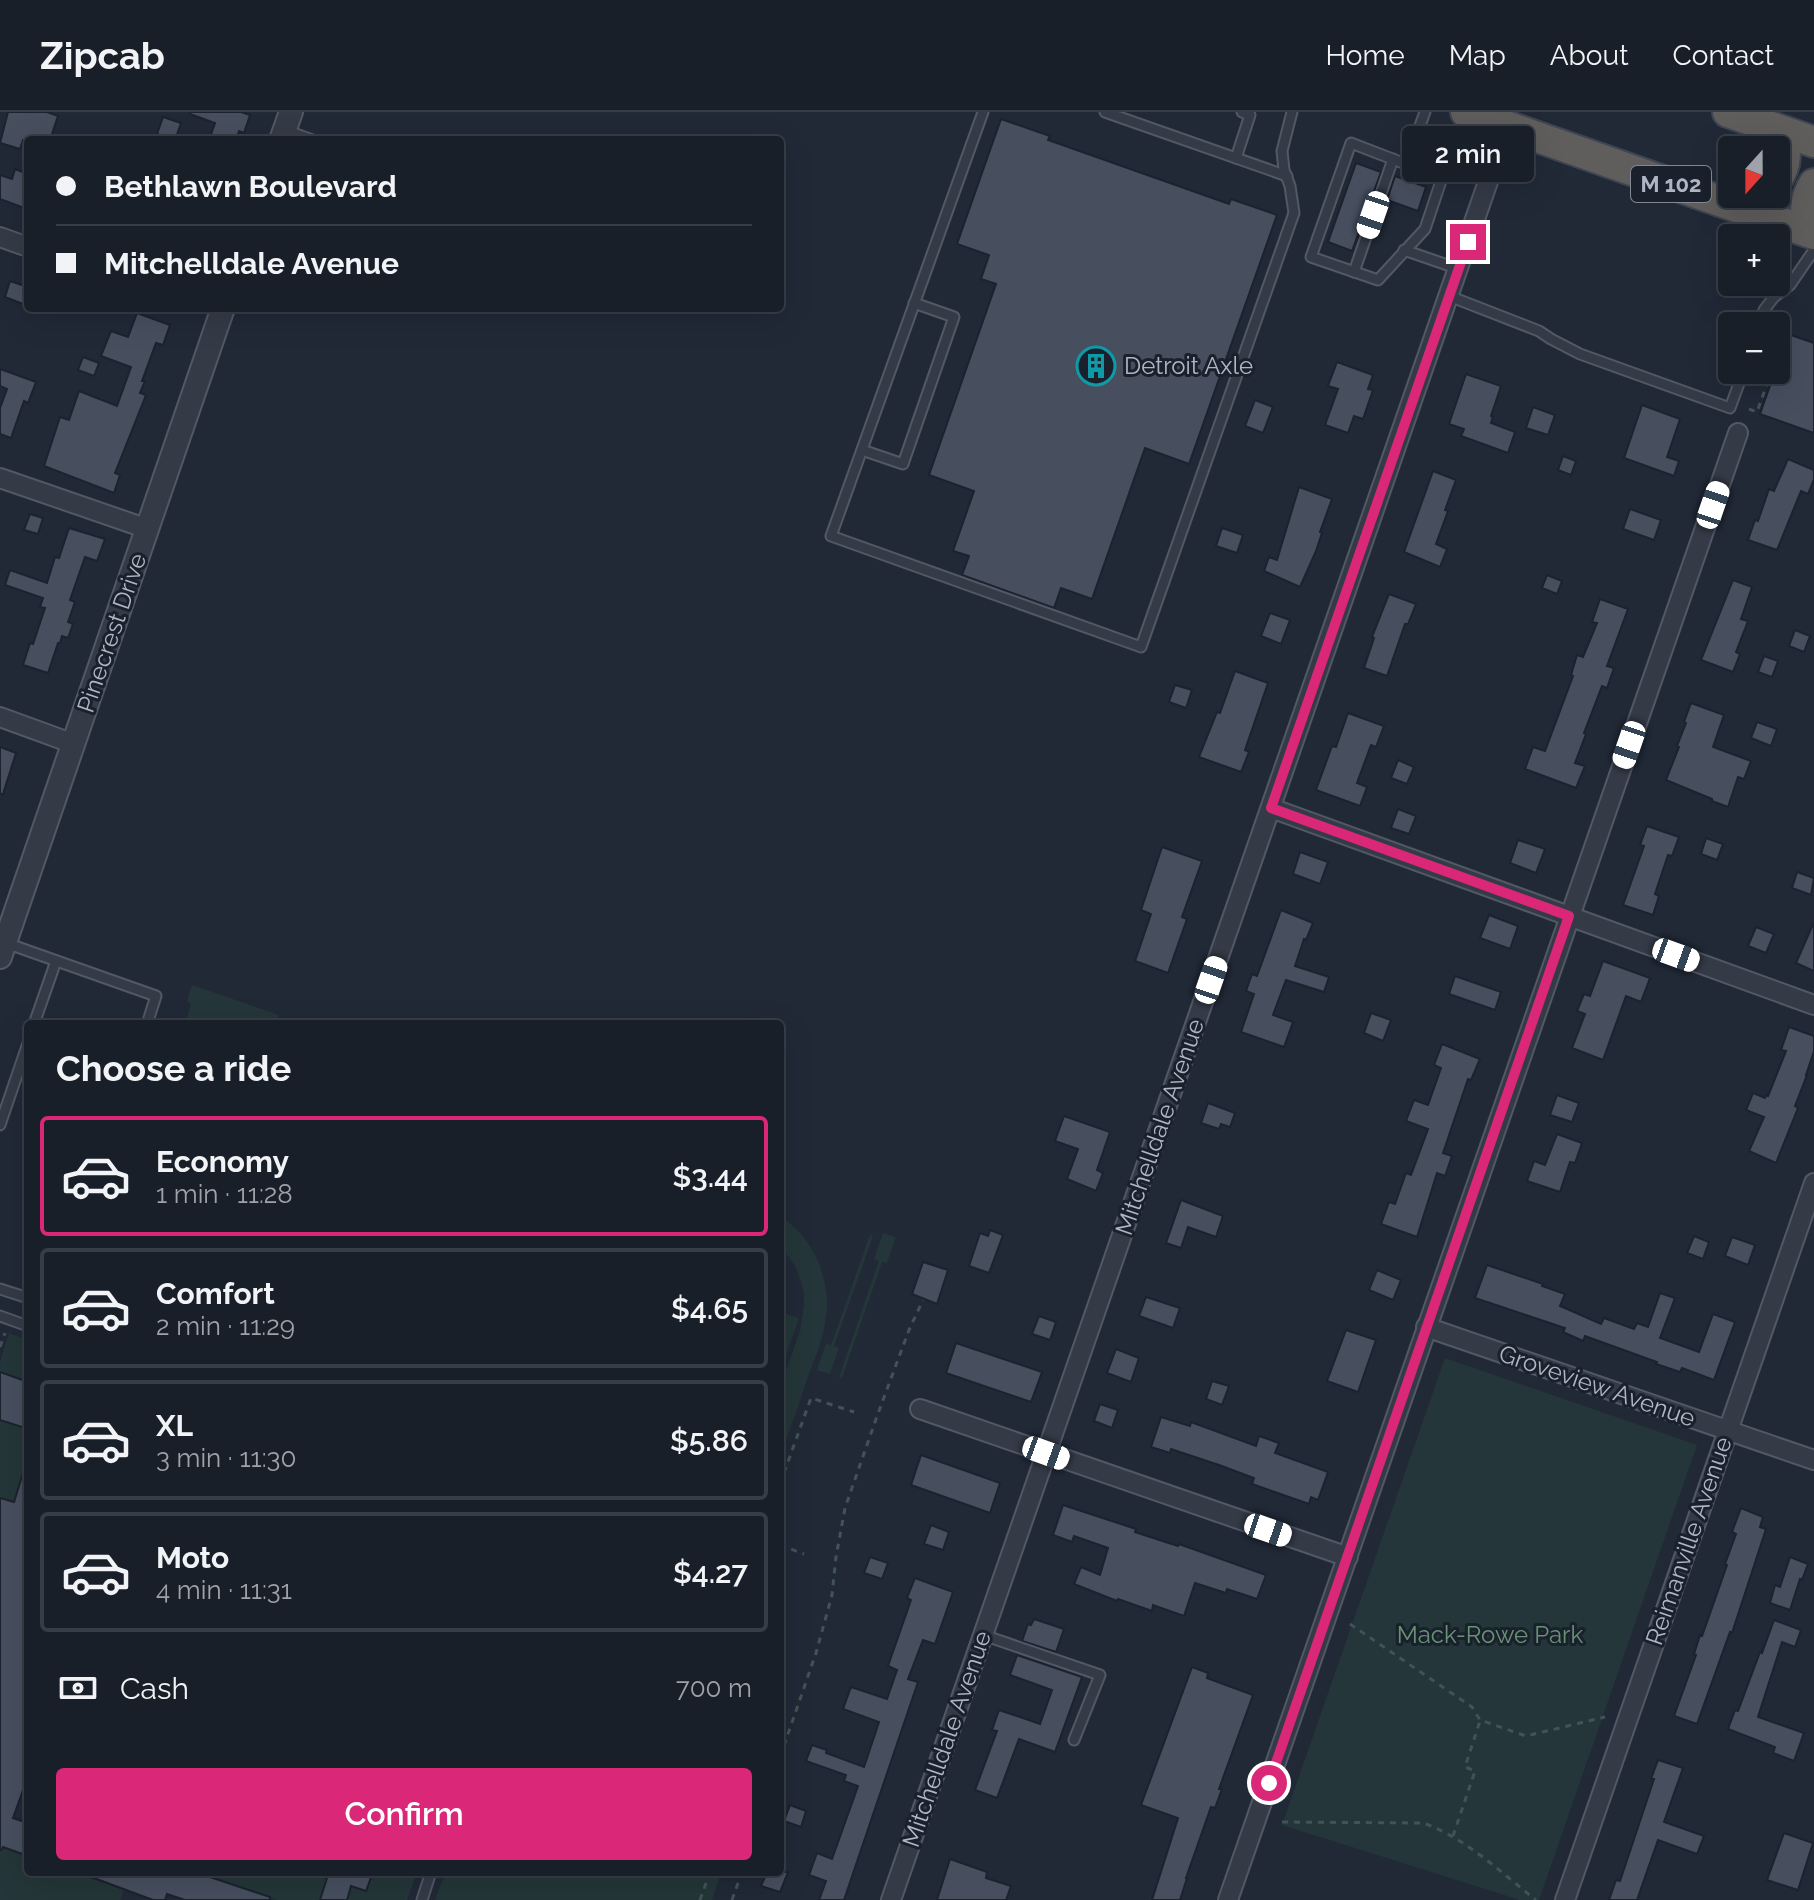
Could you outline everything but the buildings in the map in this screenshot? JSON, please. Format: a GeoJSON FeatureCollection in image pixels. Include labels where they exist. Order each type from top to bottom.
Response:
{"type":"FeatureCollection","features":[{"type":"Feature","properties":{"kind":"highway","name":"M 102"},"geometry":{"type":"LineString","coordinates":[[1466,112],[1758,212],[1812,239]]}},
{"type":"Feature","properties":{"kind":"highway"},"geometry":{"type":"LineString","coordinates":[[1728,112],[1769,122],[1814,142]]}},
{"type":"Feature","properties":{"kind":"highway"},"geometry":{"type":"LineString","coordinates":[[1812,239],[1806,217],[1806,201],[1814,184]]}},
{"type":"Feature","properties":{"kind":"street","name":"Mitchelldale Avenue"},"geometry":{"type":"LineString","coordinates":[[891,1900],[1507,127]]}},
{"type":"Feature","properties":{"kind":"street"},"geometry":{"type":"LineString","coordinates":[[0,237],[24,246]]}},
{"type":"Feature","properties":{"kind":"street","name":"Pinecrest Drive"},"geometry":{"type":"LineString","coordinates":[[3,950],[148,529],[215,312]]}},
{"type":"Feature","properties":{"kind":"street"},"geometry":{"type":"LineString","coordinates":[[1228,1900],[1738,433]]}},
{"type":"Feature","properties":{"kind":"street"},"geometry":{"type":"LineString","coordinates":[[0,478],[148,529]]}},
{"type":"Feature","properties":{"kind":"street"},"geometry":{"type":"LineString","coordinates":[[0,717],[74,744]]}},
{"type":"Feature","properties":{"kind":"street"},"geometry":{"type":"LineString","coordinates":[[1271,808],[1814,1005]]}},
{"type":"Feature","properties":{"kind":"street","name":"Reimanville Avenue"},"geometry":{"type":"LineString","coordinates":[[1565,1900],[1814,1183]]}},
{"type":"Feature","properties":{"kind":"street","name":"Groveview Avenue"},"geometry":{"type":"LineString","coordinates":[[1426,1327],[1814,1460]]}},
{"type":"Feature","properties":{"kind":"street"},"geometry":{"type":"LineString","coordinates":[[920,1409],[1348,1557]]}},
{"type":"Feature","properties":{"kind":"lane"},"geometry":{"type":"LineString","coordinates":[[983,112],[831,536],[1141,647],[1294,213],[1282,151],[1292,112]]}},
{"type":"Feature","properties":{"kind":"lane"},"geometry":{"type":"LineString","coordinates":[[1105,112],[1287,176]]}},
{"type":"Feature","properties":{"kind":"lane"},"geometry":{"type":"LineString","coordinates":[[1236,158],[1250,115],[1242,112]]}},
{"type":"Feature","properties":{"kind":"lane"},"geometry":{"type":"LineString","coordinates":[[1406,164],[1425,112]]}},
{"type":"Feature","properties":{"kind":"lane"},"geometry":{"type":"LineString","coordinates":[[286,127],[305,136]]}},
{"type":"Feature","properties":{"kind":"lane"},"geometry":{"type":"LineString","coordinates":[[1351,143],[1406,164],[1442,178],[1425,229],[1378,280],[1311,257],[1351,143]]}},
{"type":"Feature","properties":{"kind":"lane"},"geometry":{"type":"LineString","coordinates":[[1354,272],[1393,159]]}},
{"type":"Feature","properties":{"kind":"lane"},"geometry":{"type":"LineString","coordinates":[[1763,312],[1774,297],[1790,285],[1812,239]]}},
{"type":"Feature","properties":{"kind":"lane"},"geometry":{"type":"LineString","coordinates":[[1404,250],[1459,269]]}},
{"type":"Feature","properties":{"kind":"lane"},"geometry":{"type":"LineString","coordinates":[[1449,296],[1539,331],[1580,354],[1730,408],[1739,384]]}},
{"type":"Feature","properties":{"kind":"lane"},"geometry":{"type":"LineString","coordinates":[[862,450],[903,464],[954,317],[914,303]]}},
{"type":"Feature","properties":{"kind":"lane"},"geometry":{"type":"LineString","coordinates":[[3,950],[56,961],[156,996],[148,1020]]}},
{"type":"Feature","properties":{"kind":"lane"},"geometry":{"type":"LineString","coordinates":[[35,1020],[56,961]]}},
{"type":"Feature","properties":{"kind":"lane"},"geometry":{"type":"LineString","coordinates":[[0,1125],[24,1054]]}},
{"type":"Feature","properties":{"kind":"lane"},"geometry":{"type":"LineString","coordinates":[[0,1289],[24,1297]]}},
{"type":"Feature","properties":{"kind":"lane"},"geometry":{"type":"LineString","coordinates":[[0,1316],[24,1325]]}},
{"type":"Feature","properties":{"kind":"lane"},"geometry":{"type":"LineString","coordinates":[[983,1635],[1100,1675],[1074,1740]]}},
{"type":"Feature","properties":{"kind":"lane"},"geometry":{"type":"LineString","coordinates":[[422,1900],[430,1876]]}},
{"type":"Feature","properties":{"kind":"path"},"geometry":{"type":"LineString","coordinates":[[1749,409],[1757,412],[1767,384]]}},
{"type":"Feature","properties":{"kind":"path"},"geometry":{"type":"LineString","coordinates":[[784,1745],[832,1595],[845,1508],[923,1300]]}},
{"type":"Feature","properties":{"kind":"path"},"geometry":{"type":"LineString","coordinates":[[0,1345],[6,1330]]}},
{"type":"Feature","properties":{"kind":"path"},"geometry":{"type":"LineString","coordinates":[[784,1473],[811,1398],[854,1412]]}},
{"type":"Feature","properties":{"kind":"path"},"geometry":{"type":"LineString","coordinates":[[784,1546],[804,1554]]}},
{"type":"Feature","properties":{"kind":"path"},"geometry":{"type":"LineString","coordinates":[[1350,1624],[1472,1707],[1480,1720],[1526,1736],[1605,1717]]}},
{"type":"Feature","properties":{"kind":"path"},"geometry":{"type":"LineString","coordinates":[[1453,1836],[1475,1771],[1465,1767],[1480,1720]]}},
{"type":"Feature","properties":{"kind":"path"},"geometry":{"type":"LineString","coordinates":[[1282,1822],[1423,1823],[1453,1836],[1536,1900]]}},
{"type":"Feature","properties":{"kind":"path"},"geometry":{"type":"LineString","coordinates":[[700,1900],[709,1876]]}},
{"type":"Feature","properties":{"kind":"path"},"geometry":{"type":"LineString","coordinates":[[732,1900],[741,1876]]}},
{"type":"Feature","properties":{"kind":"green space"},"geometry":{"type":"Polygon","coordinates":[[[192,985],[279,1015],[277,1020],[186,1020],[191,1004],[187,1001],[192,985]]]}},
{"type":"Feature","properties":{"kind":"green space"},"geometry":{"type":"Polygon","coordinates":[[[784,1219],[803,1236],[819,1263],[824,1277],[827,1308],[820,1345],[784,1446],[784,1377],[800,1331],[804,1306],[804,1292],[796,1267],[784,1250],[784,1219]]]}},
{"type":"Feature","properties":{"kind":"green space"},"geometry":{"type":"Polygon","coordinates":[[[883,1233],[896,1237],[887,1263],[882,1262],[842,1378],[839,1377],[879,1261],[874,1259],[883,1233]]]}},
{"type":"Feature","properties":{"kind":"green space"},"geometry":{"type":"Polygon","coordinates":[[[870,1235],[873,1236],[834,1346],[839,1348],[830,1374],[817,1370],[826,1344],[831,1345],[870,1235]]]}},
{"type":"Feature","properties":{"kind":"green space"},"geometry":{"type":"Polygon","coordinates":[[[784,1313],[799,1318],[784,1361],[784,1313]]]}},
{"type":"Feature","properties":{"kind":"green space"},"geometry":{"type":"Polygon","coordinates":[[[9,1333],[24,1339],[24,1381],[0,1372],[9,1333]]]}},
{"type":"Feature","properties":{"kind":"green space","name":"Mack-Rowe Park"},"geometry":{"type":"Polygon","coordinates":[[[1445,1358],[1697,1445],[1539,1900],[1520,1900],[1282,1825],[1445,1358]]]}},
{"type":"Feature","properties":{"kind":"green space"},"geometry":{"type":"Polygon","coordinates":[[[0,1420],[24,1428],[24,1471],[14,1502],[0,1498],[0,1420]]]}},
{"type":"Feature","properties":{"kind":"green space"},"geometry":{"type":"Polygon","coordinates":[[[0,1847],[24,1855],[24,1876],[84,1876],[124,1890],[120,1900],[0,1900],[0,1847]]]}},
{"type":"Feature","properties":{"kind":"green space"},"geometry":{"type":"Polygon","coordinates":[[[207,1876],[327,1878],[320,1900],[278,1900],[207,1876]]]}},
{"type":"Feature","properties":{"kind":"green space"},"geometry":{"type":"Polygon","coordinates":[[[372,1876],[416,1876],[407,1900],[346,1900],[351,1886],[367,1891],[372,1876]]]}},
{"type":"Feature","properties":{"kind":"green space"},"geometry":{"type":"Polygon","coordinates":[[[444,1876],[720,1876],[712,1900],[435,1900],[444,1876]]]}},
{"type":"Feature","properties":{"kind":"place","name":"Detroit Axle"},"geometry":{"type":"Point","coordinates":[1096,366]}},
{"type":"Feature","properties":{"kind":"route"},"geometry":{"type":"LineString","coordinates":[[1269,1783],[1569,916],[1271,808],[1468,242]]}}]}
